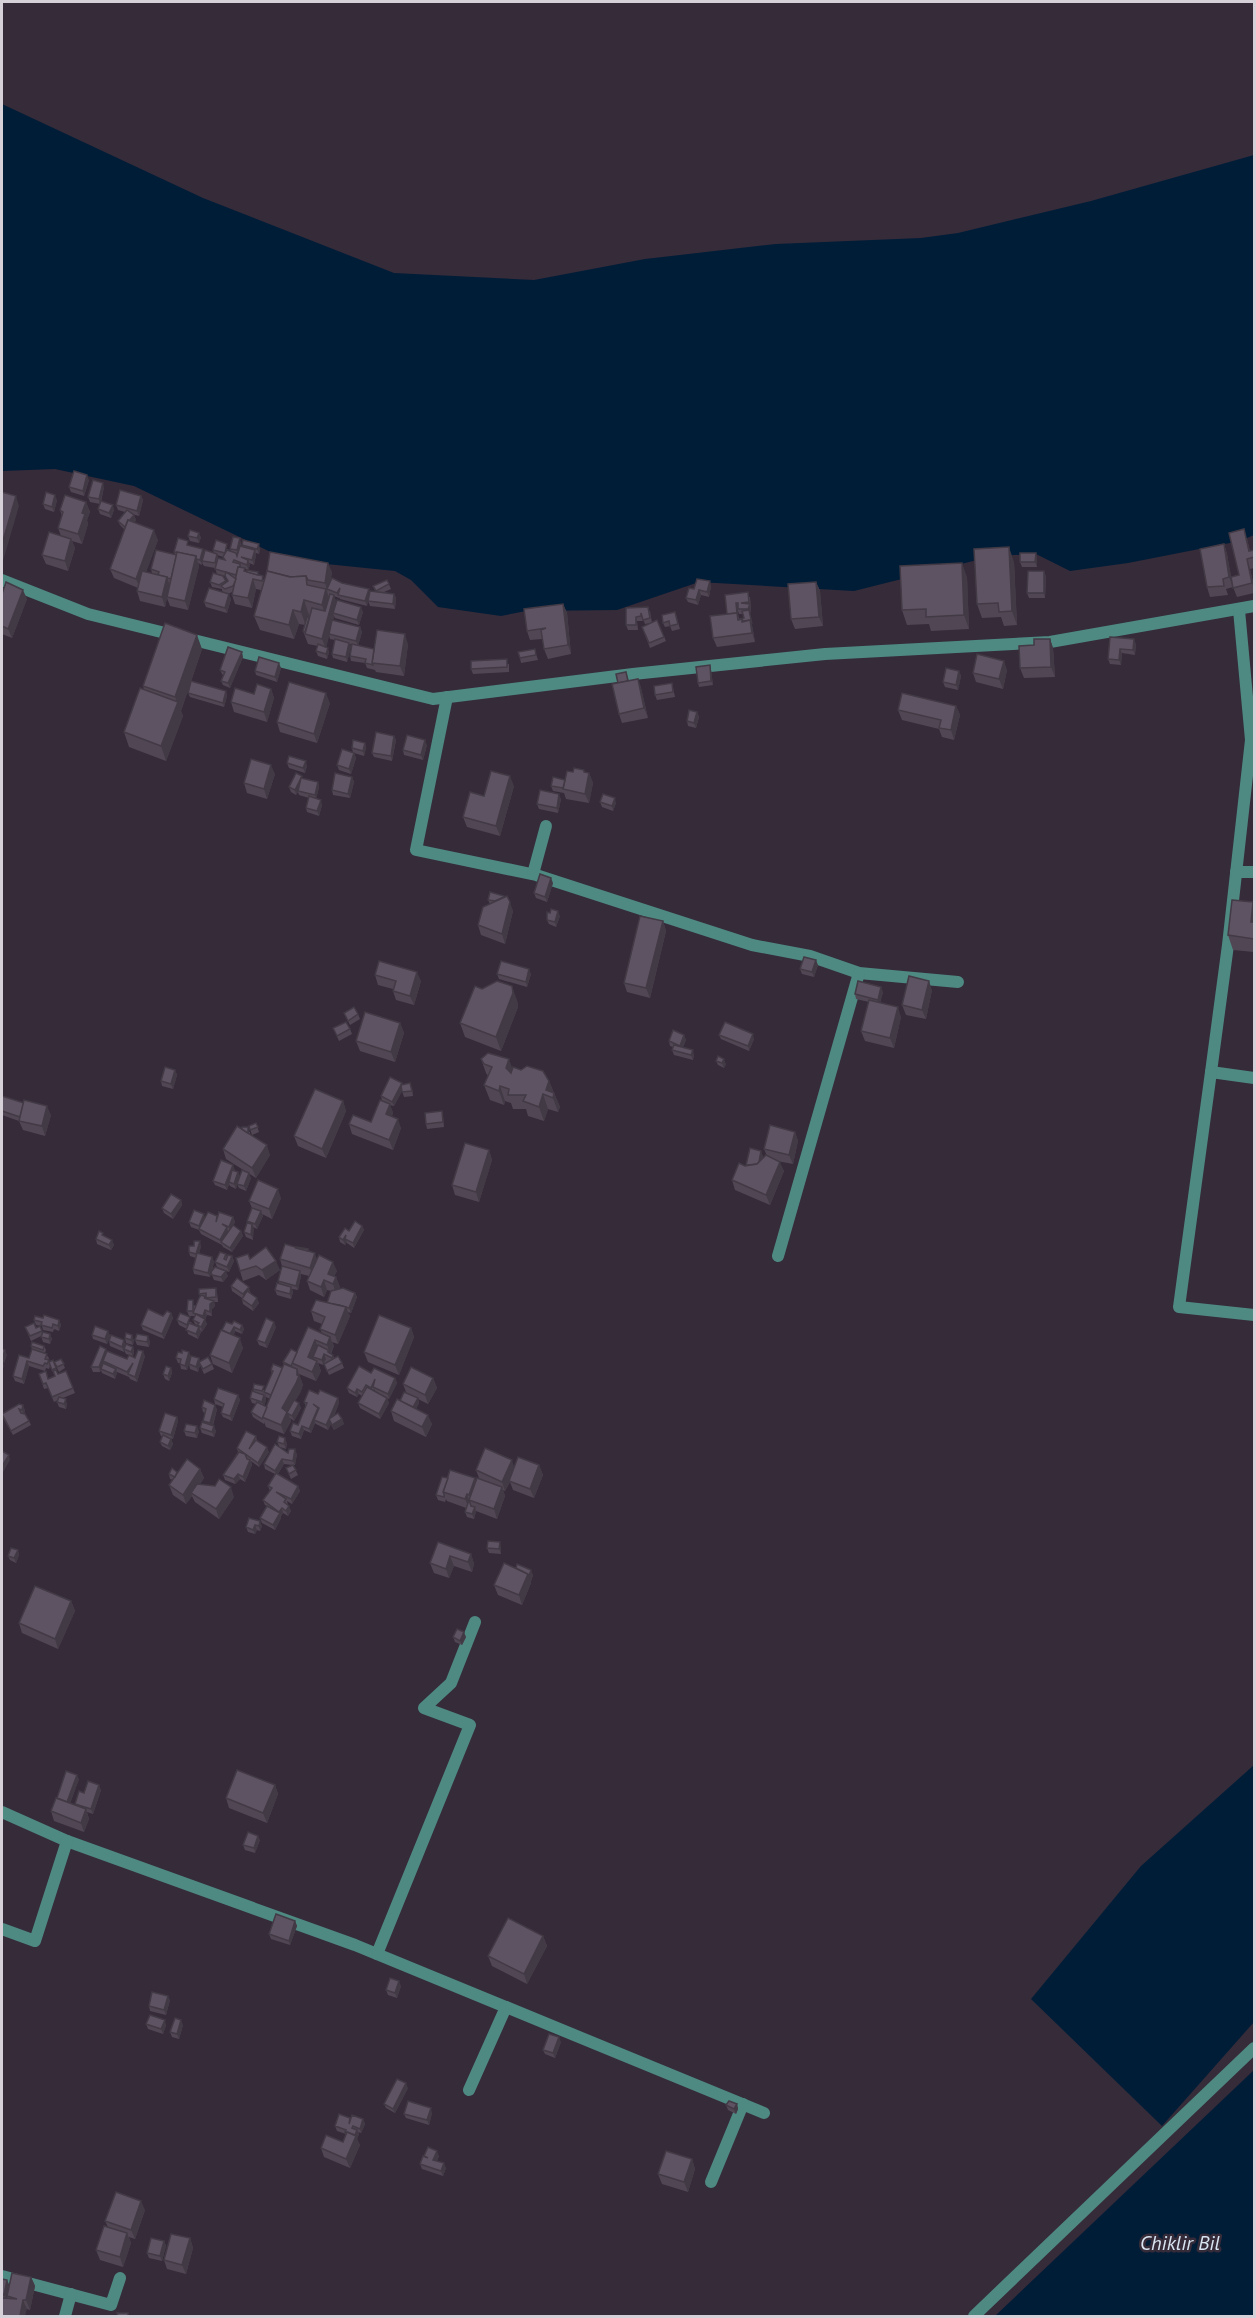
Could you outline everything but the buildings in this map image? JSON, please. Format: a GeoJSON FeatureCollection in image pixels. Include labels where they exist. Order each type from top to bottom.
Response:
{"type":"FeatureCollection","features":[{"type":"Feature","properties":{"kind":"street"},"geometry":{"type":"LineString","coordinates":[[2,580],[88,614],[433,699],[633,674],[825,654],[1050,642],[1254,606]]}},
{"type":"Feature","properties":{"kind":"street"},"geometry":{"type":"LineString","coordinates":[[1239,610],[1251,740],[1211,1072],[1179,1307],[1254,1315]]}},
{"type":"Feature","properties":{"kind":"street"},"geometry":{"type":"LineString","coordinates":[[447,697],[416,850],[533,874],[752,945],[810,956],[859,973],[958,982]]}},
{"type":"Feature","properties":{"kind":"street"},"geometry":{"type":"LineString","coordinates":[[533,874],[546,826]]}},
{"type":"Feature","properties":{"kind":"street"},"geometry":{"type":"LineString","coordinates":[[1236,872],[1254,872]]}},
{"type":"Feature","properties":{"kind":"street"},"geometry":{"type":"LineString","coordinates":[[778,1256],[859,973]]}},
{"type":"Feature","properties":{"kind":"street"},"geometry":{"type":"LineString","coordinates":[[1211,1072],[1254,1078]]}},
{"type":"Feature","properties":{"kind":"street"},"geometry":{"type":"LineString","coordinates":[[377,1954],[470,1725],[424,1708],[451,1683],[475,1622]]}},
{"type":"Feature","properties":{"kind":"street"},"geometry":{"type":"LineString","coordinates":[[2,1812],[67,1841],[377,1954],[764,2113]]}},
{"type":"Feature","properties":{"kind":"street"},"geometry":{"type":"LineString","coordinates":[[2,1929],[35,1941],[67,1841]]}},
{"type":"Feature","properties":{"kind":"street"},"geometry":{"type":"LineString","coordinates":[[469,2090],[506,2007]]}},
{"type":"Feature","properties":{"kind":"street"},"geometry":{"type":"LineString","coordinates":[[974,2316],[1254,2048]]}},
{"type":"Feature","properties":{"kind":"street"},"geometry":{"type":"LineString","coordinates":[[711,2182],[743,2104]]}},
{"type":"Feature","properties":{"kind":"street"},"geometry":{"type":"LineString","coordinates":[[2,2276],[111,2305],[120,2278]]}},
{"type":"Feature","properties":{"kind":"street"},"geometry":{"type":"LineString","coordinates":[[65,2316],[71,2294]]}},
{"type":"Feature","properties":{"kind":"water"},"geometry":{"type":"Polygon","coordinates":[[[2,104],[203,198],[394,273],[534,280],[645,259],[776,244],[921,238],[958,233],[1091,201],[1254,155],[1254,535],[1240,541],[1128,563],[1070,571],[1036,554],[993,556],[854,591],[699,582],[617,610],[526,611],[501,616],[438,607],[411,580],[395,571],[287,560],[134,486],[55,469],[2,471],[2,104]]]}},
{"type":"Feature","properties":{"kind":"water"},"geometry":{"type":"Polygon","coordinates":[[[1254,1765],[1254,2022],[1162,2126],[1031,1999],[1141,1866],[1254,1765]]]}},
{"type":"Feature","properties":{"kind":"water","name":"Chiklir Bil"},"geometry":{"type":"Polygon","coordinates":[[[1254,2070],[1254,2316],[995,2316],[1254,2070]]]}}]}
